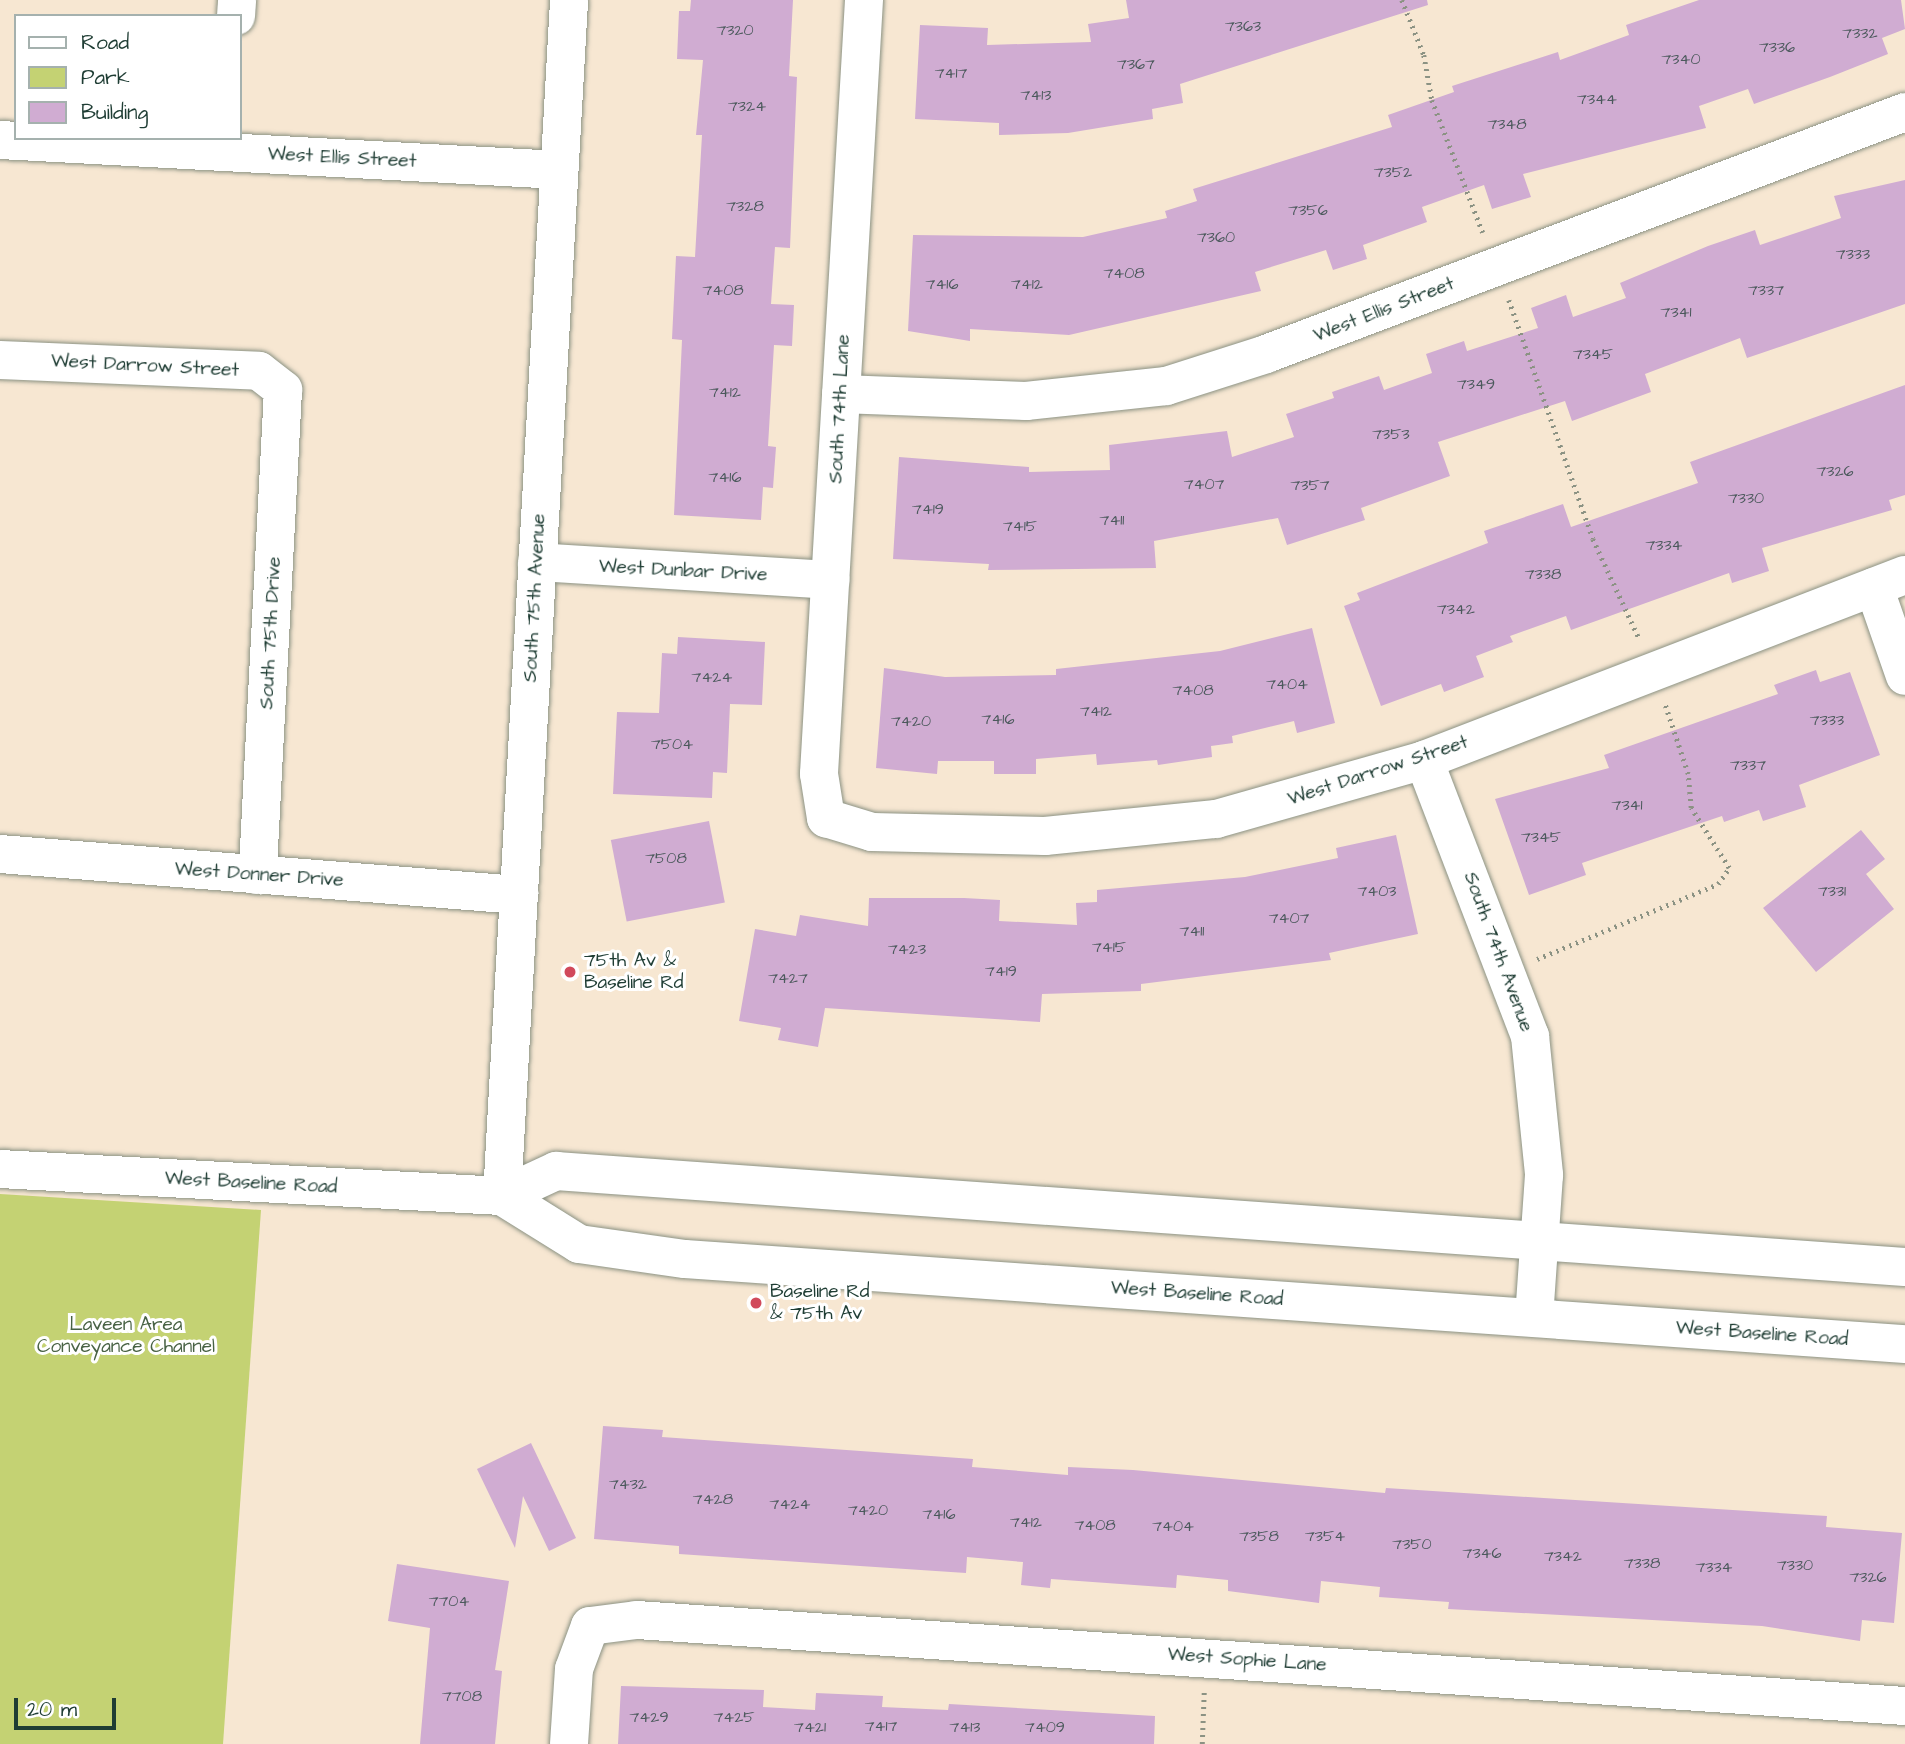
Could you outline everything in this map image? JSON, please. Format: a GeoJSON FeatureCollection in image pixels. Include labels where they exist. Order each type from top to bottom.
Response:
{"type":"FeatureCollection","features":[{"type":"Feature","properties":{"kind":"street","name":"South 75th Avenue"},"geometry":{"type":"LineString","coordinates":[[502,1196],[569,0]]}},
{"type":"Feature","properties":{"kind":"street","name":"South 74th Lane"},"geometry":{"type":"LineString","coordinates":[[826,818],[819,774],[864,0]]}},
{"type":"Feature","properties":{"kind":"street","name":"West Ellis Street"},"geometry":{"type":"LineString","coordinates":[[841,394],[1026,401],[1166,386],[1495,268],[1905,112]]}},
{"type":"Feature","properties":{"kind":"street","name":"West Ellis Street"},"geometry":{"type":"LineString","coordinates":[[0,140],[226,145],[559,170]]}},
{"type":"Feature","properties":{"kind":"street","name":"West Darrow Street"},"geometry":{"type":"LineString","coordinates":[[0,360],[259,371],[283,390]]}},
{"type":"Feature","properties":{"kind":"street","name":"South 75th Drive"},"geometry":{"type":"LineString","coordinates":[[258,875],[283,390]]}},
{"type":"Feature","properties":{"kind":"street","name":"West Dunbar Drive"},"geometry":{"type":"LineString","coordinates":[[537,562],[830,580]]}},
{"type":"Feature","properties":{"kind":"street","name":"West Darrow Street"},"geometry":{"type":"LineString","coordinates":[[826,818],[872,832],[1045,836],[1128,832],[1216,819],[1424,760],[1889,581]]}},
{"type":"Feature","properties":{"kind":"street"},"geometry":{"type":"LineString","coordinates":[[1889,581],[1905,676]]}},
{"type":"Feature","properties":{"kind":"street","name":"South 74th Avenue"},"geometry":{"type":"LineString","coordinates":[[1424,760],[1510,975],[1530,1036],[1540,1103],[1539,1241],[1534,1318]]}},
{"type":"Feature","properties":{"kind":"street","name":"West Donner Drive"},"geometry":{"type":"LineString","coordinates":[[0,854],[519,895]]}},
{"type":"Feature","properties":{"kind":"street","name":"West Baseline Road"},"geometry":{"type":"LineString","coordinates":[[0,1169],[502,1196],[556,1171],[1905,1267]]}},
{"type":"Feature","properties":{"kind":"street","name":"West Baseline Road"},"geometry":{"type":"LineString","coordinates":[[502,1196],[579,1244],[685,1259],[1905,1344]]}},
{"type":"Feature","properties":{"kind":"street","name":"West Sophie Lane"},"geometry":{"type":"LineString","coordinates":[[569,1744],[574,1669],[590,1626],[637,1620],[1905,1706]]}},
{"type":"Feature","properties":{"kind":"path"},"geometry":{"type":"LineString","coordinates":[[1402,0],[1424,55],[1432,100],[1593,539],[1653,674],[1688,774],[1691,808],[1729,869],[1718,884],[1577,937],[1510,975]]}},
{"type":"Feature","properties":{"kind":"path"},"geometry":{"type":"LineString","coordinates":[[1202,1744],[1205,1657]]}},
{"type":"Feature","properties":{"kind":"green space","name":"Laveen Area Conveyance Channel"},"geometry":{"type":"Polygon","coordinates":[[[0,1194],[261,1210],[223,1744],[0,1744],[0,1194]]]}},
{"type":"Feature","properties":{"kind":"building"},"geometry":{"type":"Polygon","coordinates":[[[691,0],[793,0],[789,76],[797,77],[790,248],[775,247],[771,304],[794,305],[792,346],[774,345],[768,446],[776,447],[773,488],[763,487],[761,520],[674,515],[682,340],[672,339],[676,256],[695,257],[702,135],[696,135],[703,60],[677,59],[679,11],[690,11],[691,0]]]}},
{"type":"Feature","properties":{"kind":"building"},"geometry":{"type":"Polygon","coordinates":[[[1126,0],[1427,0],[1428,5],[1180,84],[1183,103],[1152,109],[1153,119],[1068,133],[999,135],[999,123],[915,119],[920,25],[988,28],[987,45],[1091,42],[1088,24],[1129,18],[1126,0]]]}},
{"type":"Feature","properties":{"kind":"building"},"geometry":{"type":"Polygon","coordinates":[[[1699,0],[1901,0],[1905,29],[1882,38],[1888,54],[1830,77],[1754,104],[1748,89],[1699,106],[1706,128],[1523,174],[1531,197],[1492,209],[1484,185],[1422,207],[1427,222],[1363,245],[1367,259],[1333,270],[1326,250],[1255,272],[1261,291],[1069,335],[970,329],[970,341],[908,331],[913,235],[1083,237],[1167,218],[1165,211],[1197,201],[1193,189],[1392,127],[1388,115],[1454,92],[1452,86],[1558,52],[1560,60],[1629,35],[1626,25],[1699,0]]]}},
{"type":"Feature","properties":{"kind":"building"},"geometry":{"type":"Polygon","coordinates":[[[1905,180],[1905,304],[1747,358],[1740,338],[1645,374],[1651,392],[1572,421],[1565,401],[1438,442],[1450,476],[1361,508],[1365,520],[1287,545],[1278,518],[1154,541],[1156,568],[988,570],[989,564],[893,559],[899,457],[1029,467],[1029,472],[1110,470],[1109,445],[1227,431],[1232,457],[1294,437],[1286,414],[1334,398],[1332,392],[1379,376],[1384,390],[1432,373],[1426,354],[1464,341],[1467,351],[1538,328],[1531,308],[1566,295],[1573,317],[1626,298],[1620,283],[1708,246],[1755,230],[1760,245],[1841,218],[1834,196],[1905,180]]]}},
{"type":"Feature","properties":{"kind":"building"},"geometry":{"type":"Polygon","coordinates":[[[1905,385],[1905,495],[1889,500],[1892,510],[1762,548],[1769,571],[1732,583],[1729,573],[1571,630],[1566,616],[1510,636],[1513,642],[1476,656],[1484,677],[1444,692],[1441,684],[1381,706],[1344,606],[1360,600],[1357,593],[1488,543],[1484,531],[1563,504],[1571,527],[1698,483],[1690,462],[1905,385]]]}},
{"type":"Feature","properties":{"kind":"building"},"geometry":{"type":"Polygon","coordinates":[[[1312,628],[1335,723],[1297,733],[1294,721],[1232,736],[1233,743],[1211,746],[1212,757],[1158,765],[1157,760],[1097,765],[1096,754],[1036,759],[1036,774],[994,774],[994,761],[938,761],[937,774],[876,768],[884,668],[945,677],[1056,675],[1056,669],[1220,651],[1312,628]]]}},
{"type":"Feature","properties":{"kind":"building"},"geometry":{"type":"Polygon","coordinates":[[[678,637],[765,642],[762,705],[730,704],[727,773],[713,772],[712,798],[613,794],[617,712],[659,713],[662,653],[677,654],[678,637]]]}},
{"type":"Feature","properties":{"kind":"building"},"geometry":{"type":"Polygon","coordinates":[[[1816,670],[1820,682],[1850,672],[1880,755],[1799,785],[1806,807],[1763,821],[1759,810],[1724,822],[1722,816],[1582,863],[1586,875],[1529,895],[1495,799],[1609,768],[1604,755],[1778,694],[1774,685],[1816,670]]]}},
{"type":"Feature","properties":{"kind":"building"},"geometry":{"type":"Polygon","coordinates":[[[709,821],[725,902],[627,922],[611,840],[709,821]]]}},
{"type":"Feature","properties":{"kind":"building"},"geometry":{"type":"Polygon","coordinates":[[[1861,830],[1885,859],[1866,874],[1894,909],[1816,972],[1763,908],[1861,830]]]}},
{"type":"Feature","properties":{"kind":"building"},"geometry":{"type":"Polygon","coordinates":[[[1396,835],[1418,934],[1329,953],[1331,960],[1141,984],[1141,991],[1042,994],[1040,1022],[825,1008],[818,1047],[778,1040],[781,1028],[739,1021],[755,929],[796,936],[800,915],[868,926],[869,898],[964,898],[1000,900],[999,921],[1077,925],[1076,903],[1097,902],[1097,890],[1245,877],[1338,858],[1336,848],[1396,835]]]}},
{"type":"Feature","properties":{"kind":"building"},"geometry":{"type":"Polygon","coordinates":[[[603,1426],[663,1430],[662,1437],[973,1459],[972,1467],[1068,1475],[1068,1467],[1133,1470],[1385,1493],[1386,1488],[1827,1516],[1826,1527],[1902,1533],[1894,1623],[1862,1620],[1860,1641],[1762,1626],[1448,1609],[1449,1602],[1379,1597],[1380,1587],[1321,1581],[1319,1603],[1228,1591],[1228,1580],[1177,1575],[1176,1588],[1051,1579],[1050,1588],[1021,1585],[1023,1562],[967,1557],[966,1573],[679,1554],[679,1546],[594,1539],[603,1426]]]}},
{"type":"Feature","properties":{"kind":"building"},"geometry":{"type":"Polygon","coordinates":[[[531,1443],[576,1538],[549,1551],[523,1496],[515,1548],[477,1469],[531,1443]]]}},
{"type":"Feature","properties":{"kind":"building"},"geometry":{"type":"Polygon","coordinates":[[[397,1564],[509,1581],[495,1670],[502,1671],[495,1744],[420,1744],[430,1628],[388,1621],[397,1564]]]}},
{"type":"Feature","properties":{"kind":"building"},"geometry":{"type":"Polygon","coordinates":[[[621,1686],[764,1690],[763,1707],[815,1710],[816,1693],[883,1696],[882,1707],[948,1710],[949,1704],[1155,1716],[1154,1744],[618,1744],[621,1686]]]}},
{"type":"Feature","properties":{"kind":"place","name":"75th Av & Baseline Rd"},"geometry":{"type":"Point","coordinates":[570,972]}},
{"type":"Feature","properties":{"kind":"place","name":"Baseline Rd & 75th Av"},"geometry":{"type":"Point","coordinates":[756,1303]}}]}
